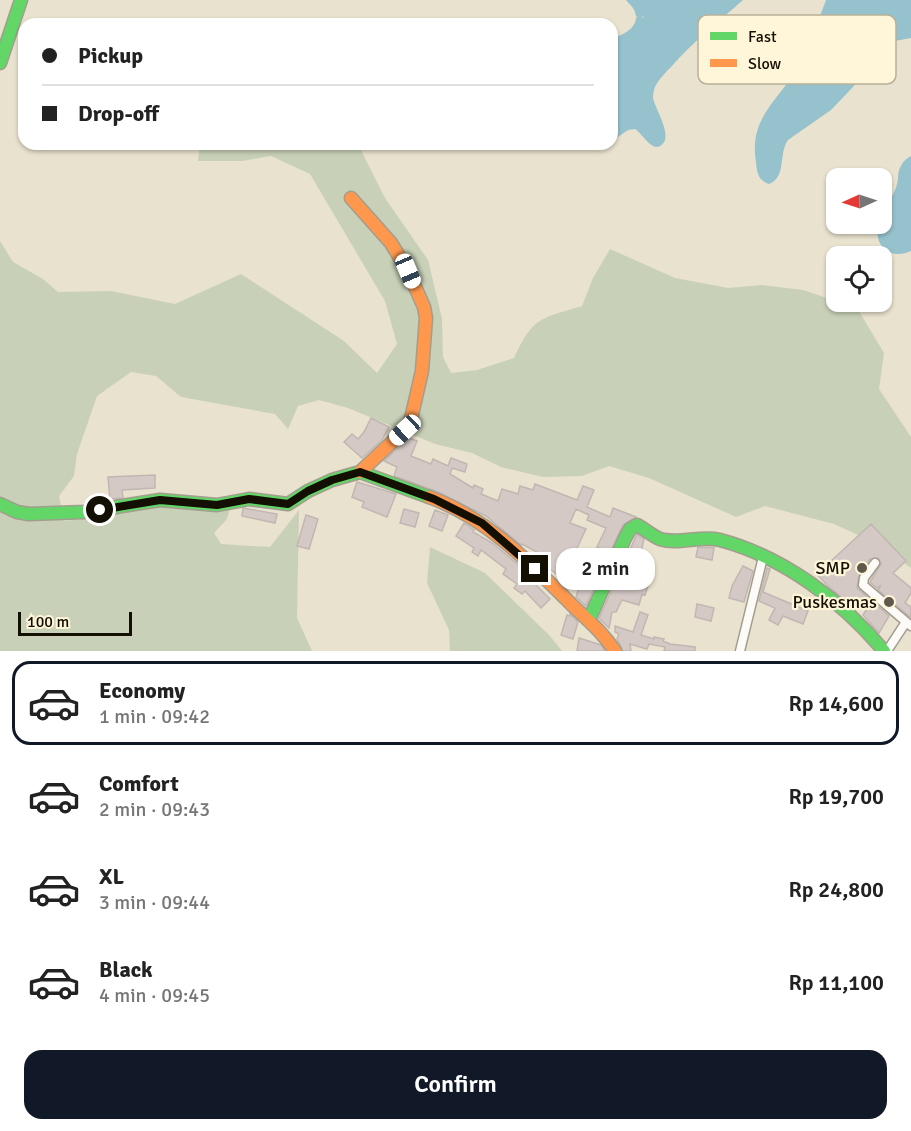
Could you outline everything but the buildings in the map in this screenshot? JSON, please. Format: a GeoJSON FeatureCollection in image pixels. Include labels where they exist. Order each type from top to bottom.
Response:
{"type":"FeatureCollection","features":[{"type":"Feature","properties":{"kind":"street"},"geometry":{"type":"LineString","coordinates":[[0,63],[21,0]]}},
{"type":"Feature","properties":{"kind":"street"},"geometry":{"type":"LineString","coordinates":[[0,504],[17,512],[29,514],[84,512],[160,500],[217,505],[249,499],[288,504],[308,491],[332,480],[360,472],[405,430],[411,419],[422,371],[426,318],[424,308],[403,261],[391,243],[351,198]]}},
{"type":"Feature","properties":{"kind":"street"},"geometry":{"type":"LineString","coordinates":[[360,472],[427,496],[482,523],[551,582],[602,631],[615,651]]}},
{"type":"Feature","properties":{"kind":"street"},"geometry":{"type":"LineString","coordinates":[[589,620],[625,538],[634,525],[643,527],[662,539],[693,537],[716,539],[740,546],[763,557],[800,577],[824,594],[849,614],[886,651],[908,624],[863,585],[864,578],[874,563]]}},
{"type":"Feature","properties":{"kind":"street"},"geometry":{"type":"LineString","coordinates":[[740,651],[763,557]]}},
{"type":"Feature","properties":{"kind":"path"},"geometry":{"type":"LineString","coordinates":[[636,17],[646,17]]}},
{"type":"Feature","properties":{"kind":"green space"},"geometry":{"type":"Polygon","coordinates":[[[199,150],[361,150],[385,198],[428,260],[442,319],[443,357],[451,373],[477,370],[514,358],[527,334],[540,321],[582,306],[593,278],[610,249],[675,278],[728,288],[762,285],[803,290],[826,298],[826,312],[859,312],[884,353],[879,389],[911,437],[911,568],[878,544],[834,524],[765,506],[736,517],[649,478],[609,466],[582,476],[543,477],[501,467],[472,453],[435,444],[348,408],[319,400],[298,406],[288,429],[275,414],[181,397],[156,376],[131,372],[97,396],[77,454],[74,476],[59,496],[64,521],[100,517],[138,507],[166,505],[188,509],[230,507],[227,519],[214,533],[221,544],[270,547],[299,510],[297,618],[312,651],[0,651],[0,241],[13,262],[43,279],[58,292],[111,291],[175,304],[241,274],[344,341],[377,373],[397,344],[385,301],[310,174],[271,156],[242,161],[198,161],[199,150]]]}},
{"type":"Feature","properties":{"kind":"green space"},"geometry":{"type":"Polygon","coordinates":[[[430,547],[485,573],[550,636],[562,651],[450,651],[449,630],[427,583],[430,547]]]}},
{"type":"Feature","properties":{"kind":"water"},"geometry":{"type":"Polygon","coordinates":[[[626,0],[743,0],[726,15],[698,15],[698,40],[656,85],[653,98],[666,137],[664,142],[657,147],[650,144],[635,129],[628,130],[618,137],[618,36],[632,28],[636,19],[633,8],[626,0]]]}},
{"type":"Feature","properties":{"kind":"water"},"geometry":{"type":"Polygon","coordinates":[[[826,0],[911,0],[911,38],[896,41],[896,15],[820,15],[826,0]]]}},
{"type":"Feature","properties":{"kind":"water"},"geometry":{"type":"Polygon","coordinates":[[[787,84],[855,84],[831,110],[788,140],[778,176],[769,184],[759,176],[755,147],[756,135],[766,113],[787,84]]]}},
{"type":"Feature","properties":{"kind":"water"},"geometry":{"type":"Polygon","coordinates":[[[911,156],[911,251],[897,254],[892,253],[892,246],[883,246],[878,234],[892,234],[892,195],[904,161],[911,156]]]}},
{"type":"Feature","properties":{"kind":"traffic: fast"},"geometry":{"type":"LineString","coordinates":[[0,63],[21,0]]}},
{"type":"Feature","properties":{"kind":"traffic: fast"},"geometry":{"type":"LineString","coordinates":[[0,504],[17,512],[29,514],[84,512],[160,500],[217,505],[249,499],[288,504],[308,491],[332,480],[360,472],[429,497]]}},
{"type":"Feature","properties":{"kind":"traffic: fast"},"geometry":{"type":"LineString","coordinates":[[589,620],[625,538],[630,529],[637,525],[667,541],[720,540],[767,557],[831,598],[884,651]]}},
{"type":"Feature","properties":{"kind":"traffic: slow"},"geometry":{"type":"LineString","coordinates":[[351,198],[391,243],[408,271],[424,307],[426,318],[422,371],[411,419],[405,430],[360,472]]}},
{"type":"Feature","properties":{"kind":"traffic: slow"},"geometry":{"type":"LineString","coordinates":[[429,497],[469,516],[504,541],[593,624],[615,651]]}},
{"type":"Feature","properties":{"kind":"place","name":"SMP"},"geometry":{"type":"Point","coordinates":[862,568]}},
{"type":"Feature","properties":{"kind":"place","name":"Puskesmas"},"geometry":{"type":"Point","coordinates":[889,602]}},
{"type":"Feature","properties":{"kind":"route"},"geometry":{"type":"LineString","coordinates":[[100,510],[160,500],[217,505],[249,499],[288,504],[308,491],[332,480],[360,472],[379,477],[461,511],[482,523],[535,569]]}}]}
